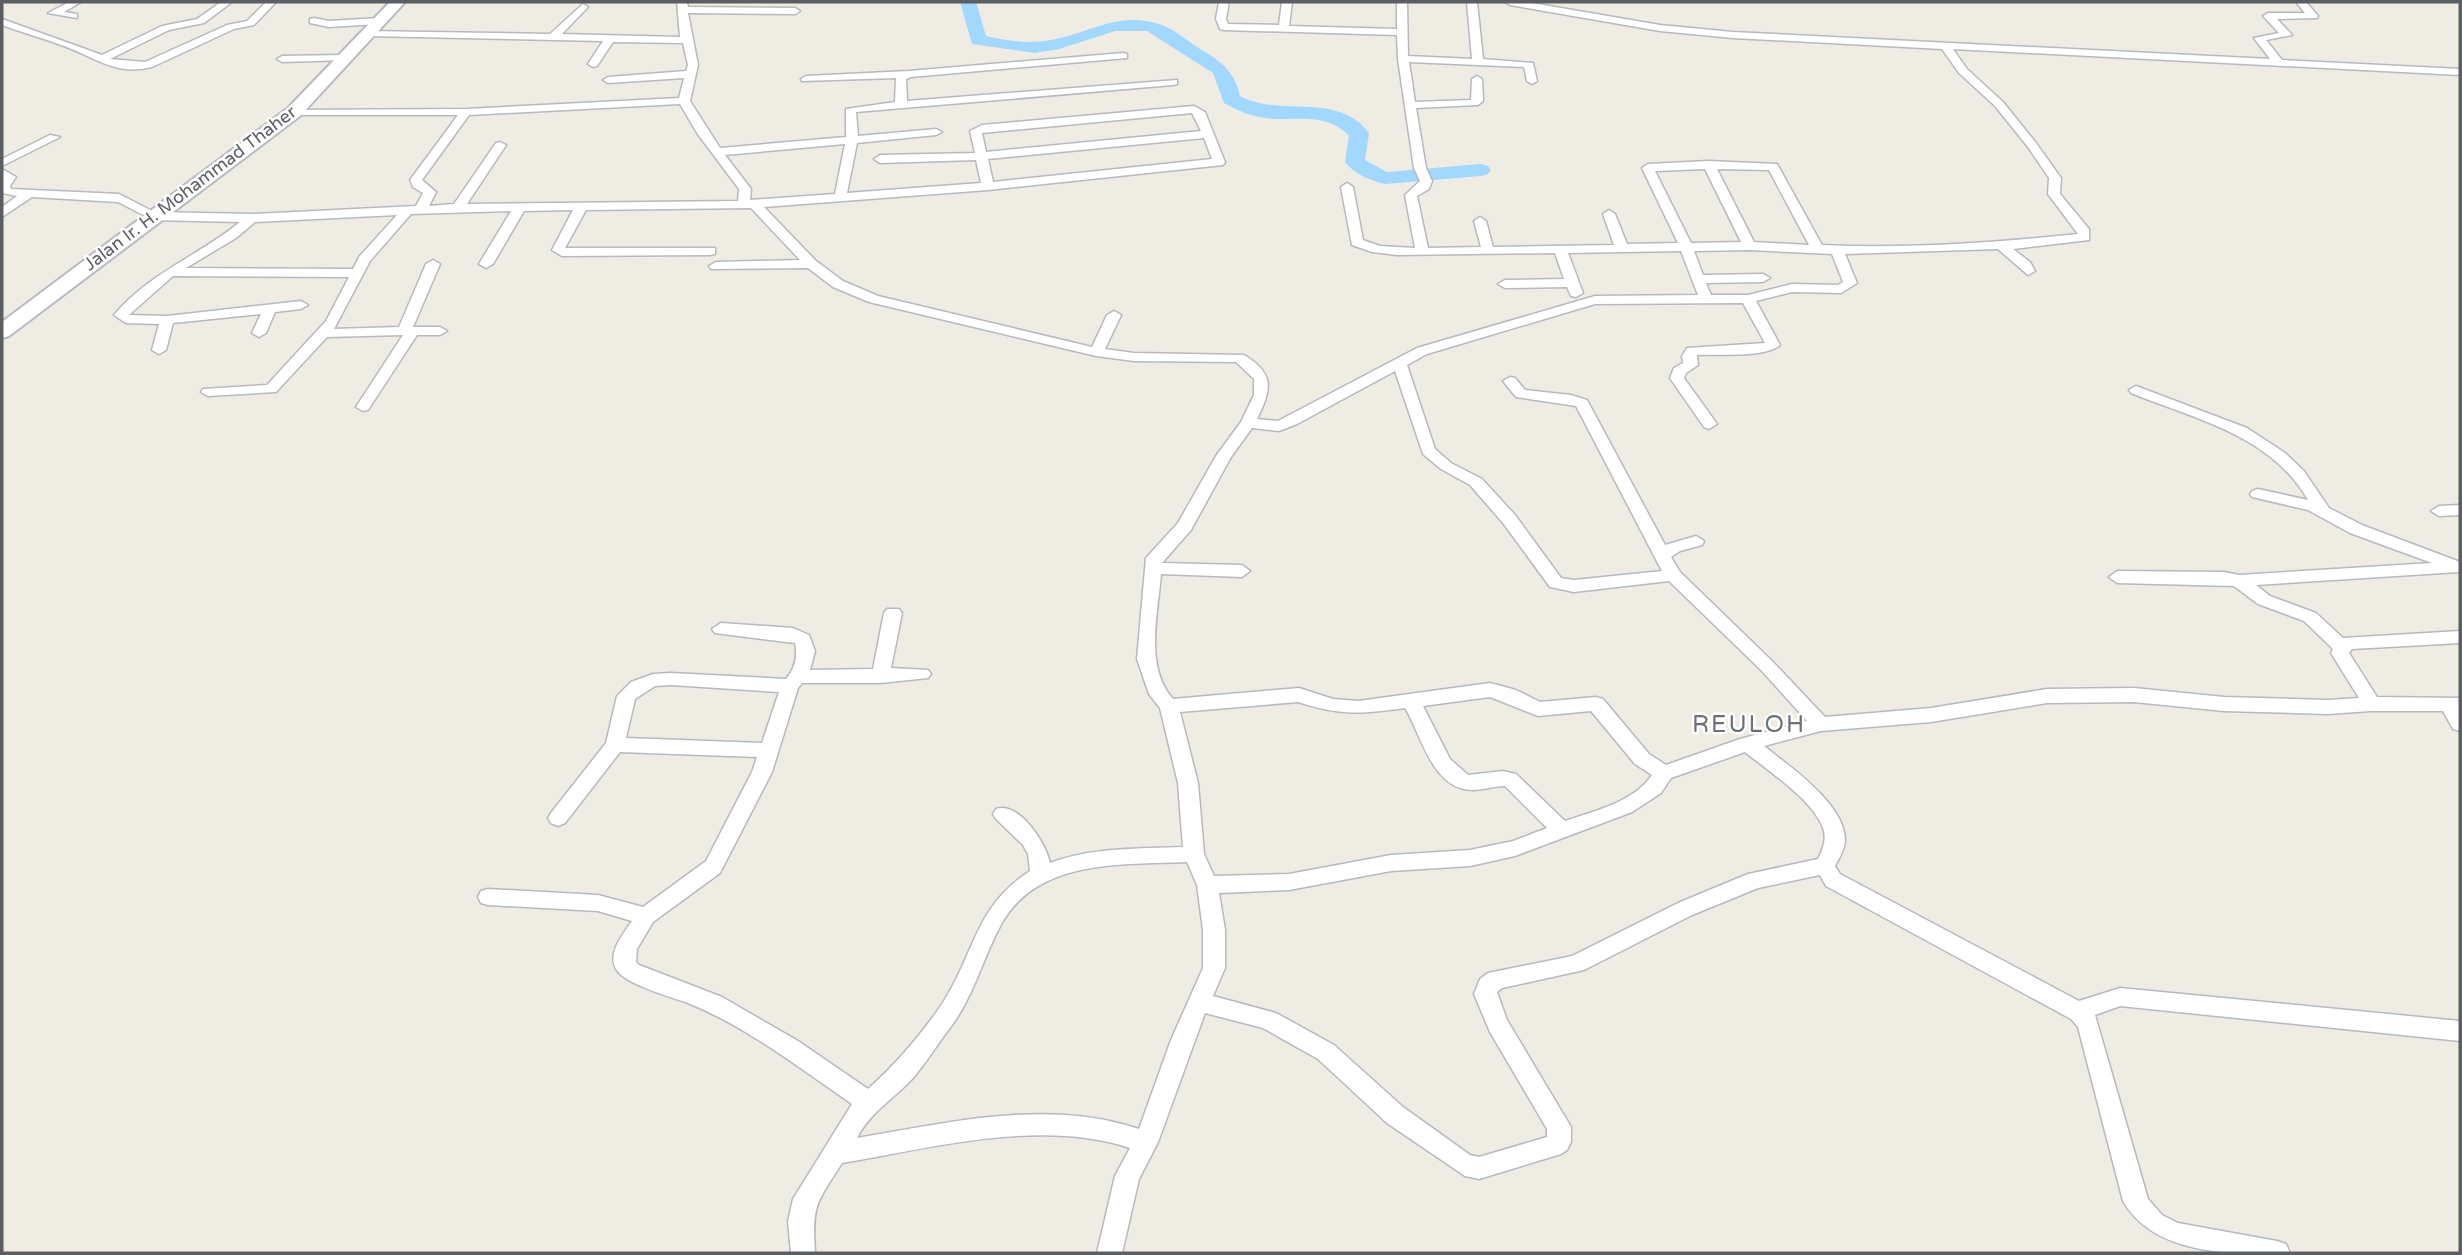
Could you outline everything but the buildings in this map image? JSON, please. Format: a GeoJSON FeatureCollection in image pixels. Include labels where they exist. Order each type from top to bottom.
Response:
{"type":"FeatureCollection","features":[{"type":"Feature","properties":{"kind":"main road","name":"Jalan Ir. H. Mohammad Thaher"},"geometry":{"type":"LineString","coordinates":[[2,332],[153,216],[294,113],[397,2]]}},
{"type":"Feature","properties":{"kind":"street"},"geometry":{"type":"LineString","coordinates":[[73,16],[53,13],[76,2]]}},
{"type":"Feature","properties":{"kind":"street"},"geometry":{"type":"LineString","coordinates":[[2,22],[81,49],[88,55],[104,58],[166,28],[200,21],[228,2]]}},
{"type":"Feature","properties":{"kind":"street"},"geometry":{"type":"LineString","coordinates":[[104,58],[109,64],[148,65],[232,27],[250,23],[271,2]]}},
{"type":"Feature","properties":{"kind":"street"},"geometry":{"type":"LineString","coordinates":[[1224,2],[1221,19],[1224,27],[1403,32]]}},
{"type":"Feature","properties":{"kind":"street"},"geometry":{"type":"LineString","coordinates":[[1284,28],[1287,2]]}},
{"type":"Feature","properties":{"kind":"street"},"geometry":{"type":"LineString","coordinates":[[1402,2],[1403,59],[1424,176],[1424,186],[1411,195],[1422,252]]}},
{"type":"Feature","properties":{"kind":"street"},"geometry":{"type":"LineString","coordinates":[[1472,2],[1478,62]]}},
{"type":"Feature","properties":{"kind":"street"},"geometry":{"type":"LineString","coordinates":[[1510,2],[1684,31],[1946,47],[2460,72]]}},
{"type":"Feature","properties":{"kind":"street"},"geometry":{"type":"LineString","coordinates":[[2279,63],[2259,38],[2287,35],[2268,16],[2314,16],[2301,2]]}},
{"type":"Feature","properties":{"kind":"street"},"geometry":{"type":"LineString","coordinates":[[795,11],[682,6],[693,65],[684,101],[701,131],[745,189],[749,203],[811,264],[838,284],[874,299],[1096,352],[1134,357],[1239,358],[1249,364],[1261,379],[1261,396],[1248,423],[1224,456],[1185,526],[1157,553],[1153,568],[1146,659],[1158,694],[1169,706],[1188,783],[1194,854],[1207,885],[1214,930],[1214,968],[1182,1041],[1146,1142],[1127,1176],[1111,1253]]}},
{"type":"Feature","properties":{"kind":"street"},"geometry":{"type":"LineString","coordinates":[[552,38],[583,7]]}},
{"type":"Feature","properties":{"kind":"street"},"geometry":{"type":"LineString","coordinates":[[314,21],[552,38],[687,39]]}},
{"type":"Feature","properties":{"kind":"street"},"geometry":{"type":"LineString","coordinates":[[593,64],[609,40]]}},
{"type":"Feature","properties":{"kind":"street"},"geometry":{"type":"LineString","coordinates":[[1347,187],[1357,242],[1379,249],[1422,252],[1749,246],[1838,251],[2006,245],[2086,236],[2054,194],[2055,178],[2032,145],[1998,104],[1963,71],[1946,47]]}},
{"type":"Feature","properties":{"kind":"street"},"geometry":{"type":"LineString","coordinates":[[806,79],[909,74],[1123,56]]}},
{"type":"Feature","properties":{"kind":"street"},"geometry":{"type":"LineString","coordinates":[[282,59],[344,58]]}},
{"type":"Feature","properties":{"kind":"street"},"geometry":{"type":"LineString","coordinates":[[1403,59],[1528,64],[1532,80]]}},
{"type":"Feature","properties":{"kind":"street"},"geometry":{"type":"LineString","coordinates":[[608,80],[691,74]]}},
{"type":"Feature","properties":{"kind":"street"},"geometry":{"type":"LineString","coordinates":[[901,104],[901,78],[909,74]]}},
{"type":"Feature","properties":{"kind":"street"},"geometry":{"type":"LineString","coordinates":[[1410,105],[1474,103],[1477,101],[1477,79]]}},
{"type":"Feature","properties":{"kind":"street"},"geometry":{"type":"LineString","coordinates":[[840,198],[852,138],[851,110],[1172,82]]}},
{"type":"Feature","properties":{"kind":"street"},"geometry":{"type":"LineString","coordinates":[[294,113],[466,111],[684,101]]}},
{"type":"Feature","properties":{"kind":"street"},"geometry":{"type":"LineString","coordinates":[[2,173],[10,177],[5,186],[7,192],[119,198],[130,201],[141,211],[153,216],[252,218],[458,208],[749,203],[840,198],[988,186],[1216,164],[1219,159],[1199,112],[1194,109],[986,127],[976,131],[988,186]]}},
{"type":"Feature","properties":{"kind":"street"},"geometry":{"type":"LineString","coordinates":[[208,392],[271,389],[323,333],[332,323],[364,260],[430,192],[416,180],[466,111]]}},
{"type":"Feature","properties":{"kind":"street"},"geometry":{"type":"LineString","coordinates":[[717,152],[936,132]]}},
{"type":"Feature","properties":{"kind":"street"},"geometry":{"type":"LineString","coordinates":[[880,159],[981,155],[1209,134]]}},
{"type":"Feature","properties":{"kind":"street"},"geometry":{"type":"LineString","coordinates":[[2,163],[54,138]]}},
{"type":"Feature","properties":{"kind":"street"},"geometry":{"type":"LineString","coordinates":[[458,208],[500,145]]}},
{"type":"Feature","properties":{"kind":"street"},"geometry":{"type":"LineString","coordinates":[[1709,165],[1749,246]]}},
{"type":"Feature","properties":{"kind":"street"},"geometry":{"type":"LineString","coordinates":[[1706,299],[1686,247],[1648,168],[1709,165],[1773,167],[1817,248]]}},
{"type":"Feature","properties":{"kind":"street"},"geometry":{"type":"LineString","coordinates":[[2,213],[28,194]]}},
{"type":"Feature","properties":{"kind":"street"},"geometry":{"type":"LineString","coordinates":[[581,207],[558,250],[562,252],[710,251]]}},
{"type":"Feature","properties":{"kind":"street"},"geometry":{"type":"LineString","coordinates":[[486,264],[519,208]]}},
{"type":"Feature","properties":{"kind":"street"},"geometry":{"type":"LineString","coordinates":[[1608,214],[1622,248]]}},
{"type":"Feature","properties":{"kind":"street"},"geometry":{"type":"LineString","coordinates":[[252,218],[232,235],[170,272],[121,317],[167,320],[301,305]]}},
{"type":"Feature","properties":{"kind":"street"},"geometry":{"type":"LineString","coordinates":[[1480,221],[1488,251]]}},
{"type":"Feature","properties":{"kind":"street"},"geometry":{"type":"LineString","coordinates":[[2006,245],[2028,271]]}},
{"type":"Feature","properties":{"kind":"street"},"geometry":{"type":"LineString","coordinates":[[1559,250],[1570,283],[1582,303]]}},
{"type":"Feature","properties":{"kind":"street"},"geometry":{"type":"LineString","coordinates":[[1248,423],[1279,426],[1422,351],[1582,303],[1748,299],[1792,288],[1832,290],[1848,286],[1850,283],[1838,251]]}},
{"type":"Feature","properties":{"kind":"street"},"geometry":{"type":"LineString","coordinates":[[363,407],[408,331],[432,264]]}},
{"type":"Feature","properties":{"kind":"street"},"geometry":{"type":"LineString","coordinates":[[716,266],[811,264]]}},
{"type":"Feature","properties":{"kind":"street"},"geometry":{"type":"LineString","coordinates":[[170,272],[357,274]]}},
{"type":"Feature","properties":{"kind":"street"},"geometry":{"type":"LineString","coordinates":[[1700,279],[1763,278]]}},
{"type":"Feature","properties":{"kind":"street"},"geometry":{"type":"LineString","coordinates":[[1505,284],[1570,283]]}},
{"type":"Feature","properties":{"kind":"street"},"geometry":{"type":"LineString","coordinates":[[1709,424],[1677,378],[1679,371],[1691,365],[1689,356],[1692,351],[1765,348],[1773,345],[1748,299]]}},
{"type":"Feature","properties":{"kind":"street"},"geometry":{"type":"LineString","coordinates":[[259,333],[270,309]]}},
{"type":"Feature","properties":{"kind":"street"},"geometry":{"type":"LineString","coordinates":[[1096,352],[1114,315]]}},
{"type":"Feature","properties":{"kind":"street"},"geometry":{"type":"LineString","coordinates":[[159,351],[167,320]]}},
{"type":"Feature","properties":{"kind":"street"},"geometry":{"type":"LineString","coordinates":[[323,333],[440,331]]}},
{"type":"Feature","properties":{"kind":"street"},"geometry":{"type":"LineString","coordinates":[[1400,363],[1428,452],[1446,466],[1476,482],[1509,519],[1556,583],[1574,586],[1673,575]]}},
{"type":"Feature","properties":{"kind":"street"},"geometry":{"type":"LineString","coordinates":[[1510,381],[1521,394],[1571,399],[1582,403],[1673,575],[1767,666],[1821,724]]}},
{"type":"Feature","properties":{"kind":"street"},"geometry":{"type":"LineString","coordinates":[[2136,390],[2168,404],[2224,421],[2263,442],[2300,475],[2322,510]]}},
{"type":"Feature","properties":{"kind":"street"},"geometry":{"type":"LineString","coordinates":[[2258,494],[2303,503],[2356,529],[2460,568]]}},
{"type":"Feature","properties":{"kind":"street"},"geometry":{"type":"LineString","coordinates":[[2439,511],[2460,510]]}},
{"type":"Feature","properties":{"kind":"street"},"geometry":{"type":"LineString","coordinates":[[1662,555],[1674,547],[1696,541]]}},
{"type":"Feature","properties":{"kind":"street"},"geometry":{"type":"LineString","coordinates":[[1153,568],[1242,571]]}},
{"type":"Feature","properties":{"kind":"street"},"geometry":{"type":"LineString","coordinates":[[2117,577],[2224,578],[2239,581],[2460,568]]}},
{"type":"Feature","properties":{"kind":"street"},"geometry":{"type":"LineString","coordinates":[[2239,581],[2264,600],[2310,617],[2342,647]]}},
{"type":"Feature","properties":{"kind":"street"},"geometry":{"type":"LineString","coordinates":[[880,677],[893,613]]}},
{"type":"Feature","properties":{"kind":"street"},"geometry":{"type":"LineString","coordinates":[[721,629],[793,634],[803,639],[807,649],[754,790],[713,867],[646,916],[626,948],[625,965],[631,971],[714,1004],[790,1048],[871,1104]]}},
{"type":"Feature","properties":{"kind":"street"},"geometry":{"type":"LineString","coordinates":[[2370,704],[2365,691],[2340,653],[2347,643],[2460,637]]}},
{"type":"Feature","properties":{"kind":"street"},"geometry":{"type":"LineString","coordinates":[[558,818],[615,745],[626,696],[637,687],[653,680],[671,678],[794,682],[922,674]]}},
{"type":"Feature","properties":{"kind":"street"},"geometry":{"type":"LineString","coordinates":[[1169,706],[1298,695],[1332,706],[1358,708],[1490,690],[1510,695],[1538,709],[1596,704],[1642,759],[1664,773]]}},
{"type":"Feature","properties":{"kind":"street"},"geometry":{"type":"LineString","coordinates":[[1207,885],[1289,882],[1391,863],[1470,858],[1515,848],[1625,807],[1654,788],[1664,773],[1747,744],[1821,724],[1931,715],[2047,696],[2134,695],[2224,704],[2328,707],[2370,704],[2455,705],[2460,724]]}},
{"type":"Feature","properties":{"kind":"street"},"geometry":{"type":"LineString","coordinates":[[1409,699],[1421,715],[1429,740],[1445,765],[1461,780],[1476,783],[1502,779],[1516,782],[1563,832]]}},
{"type":"Feature","properties":{"kind":"street"},"geometry":{"type":"LineString","coordinates":[[1747,744],[1812,798],[1830,823],[1835,837],[1825,866],[1833,880],[2066,1002],[2079,1012],[2088,1023],[2132,1193],[2139,1207],[2153,1223],[2175,1235],[2277,1253]]}},
{"type":"Feature","properties":{"kind":"street"},"geometry":{"type":"LineString","coordinates":[[615,745],[769,750]]}},
{"type":"Feature","properties":{"kind":"street"},"geometry":{"type":"LineString","coordinates":[[1003,814],[1035,844],[1041,856],[1040,874]]}},
{"type":"Feature","properties":{"kind":"street"},"geometry":{"type":"LineString","coordinates":[[803,1253],[800,1221],[805,1199],[856,1116],[905,1070],[951,1009],[1005,900],[1022,884],[1063,864],[1194,854]]}},
{"type":"Feature","properties":{"kind":"street"},"geometry":{"type":"LineString","coordinates":[[1199,1002],[1268,1020],[1326,1052],[1395,1115],[1453,1159],[1479,1168],[1553,1146],[1560,1137],[1559,1127],[1498,1025],[1485,994],[1488,986],[1496,980],[1577,964],[1685,909],[1755,880],[1825,866]]}},
{"type":"Feature","properties":{"kind":"street"},"geometry":{"type":"LineString","coordinates":[[488,897],[598,903],[646,916]]}},
{"type":"Feature","properties":{"kind":"street"},"geometry":{"type":"LineString","coordinates":[[2079,1012],[2097,1003],[2120,997],[2460,1031]]}},
{"type":"Feature","properties":{"kind":"street"},"geometry":{"type":"LineString","coordinates":[[834,1153],[995,1128],[1070,1126],[1105,1130],[1146,1142]]}},
{"type":"Feature","properties":{"kind":"waterway"},"geometry":{"type":"LineString","coordinates":[[968,2],[978,40],[1006,45],[1044,47],[1127,24],[1140,24],[1157,29],[1214,65],[1227,81],[1231,99],[1247,108],[1263,112],[1329,115],[1344,121],[1359,133],[1355,162],[1367,171],[1385,178],[1481,170]]}},
{"type":"Feature","properties":{"kind":"district","name":"REULOH"},"geometry":{"type":"Point","coordinates":[1749,724]}}]}
